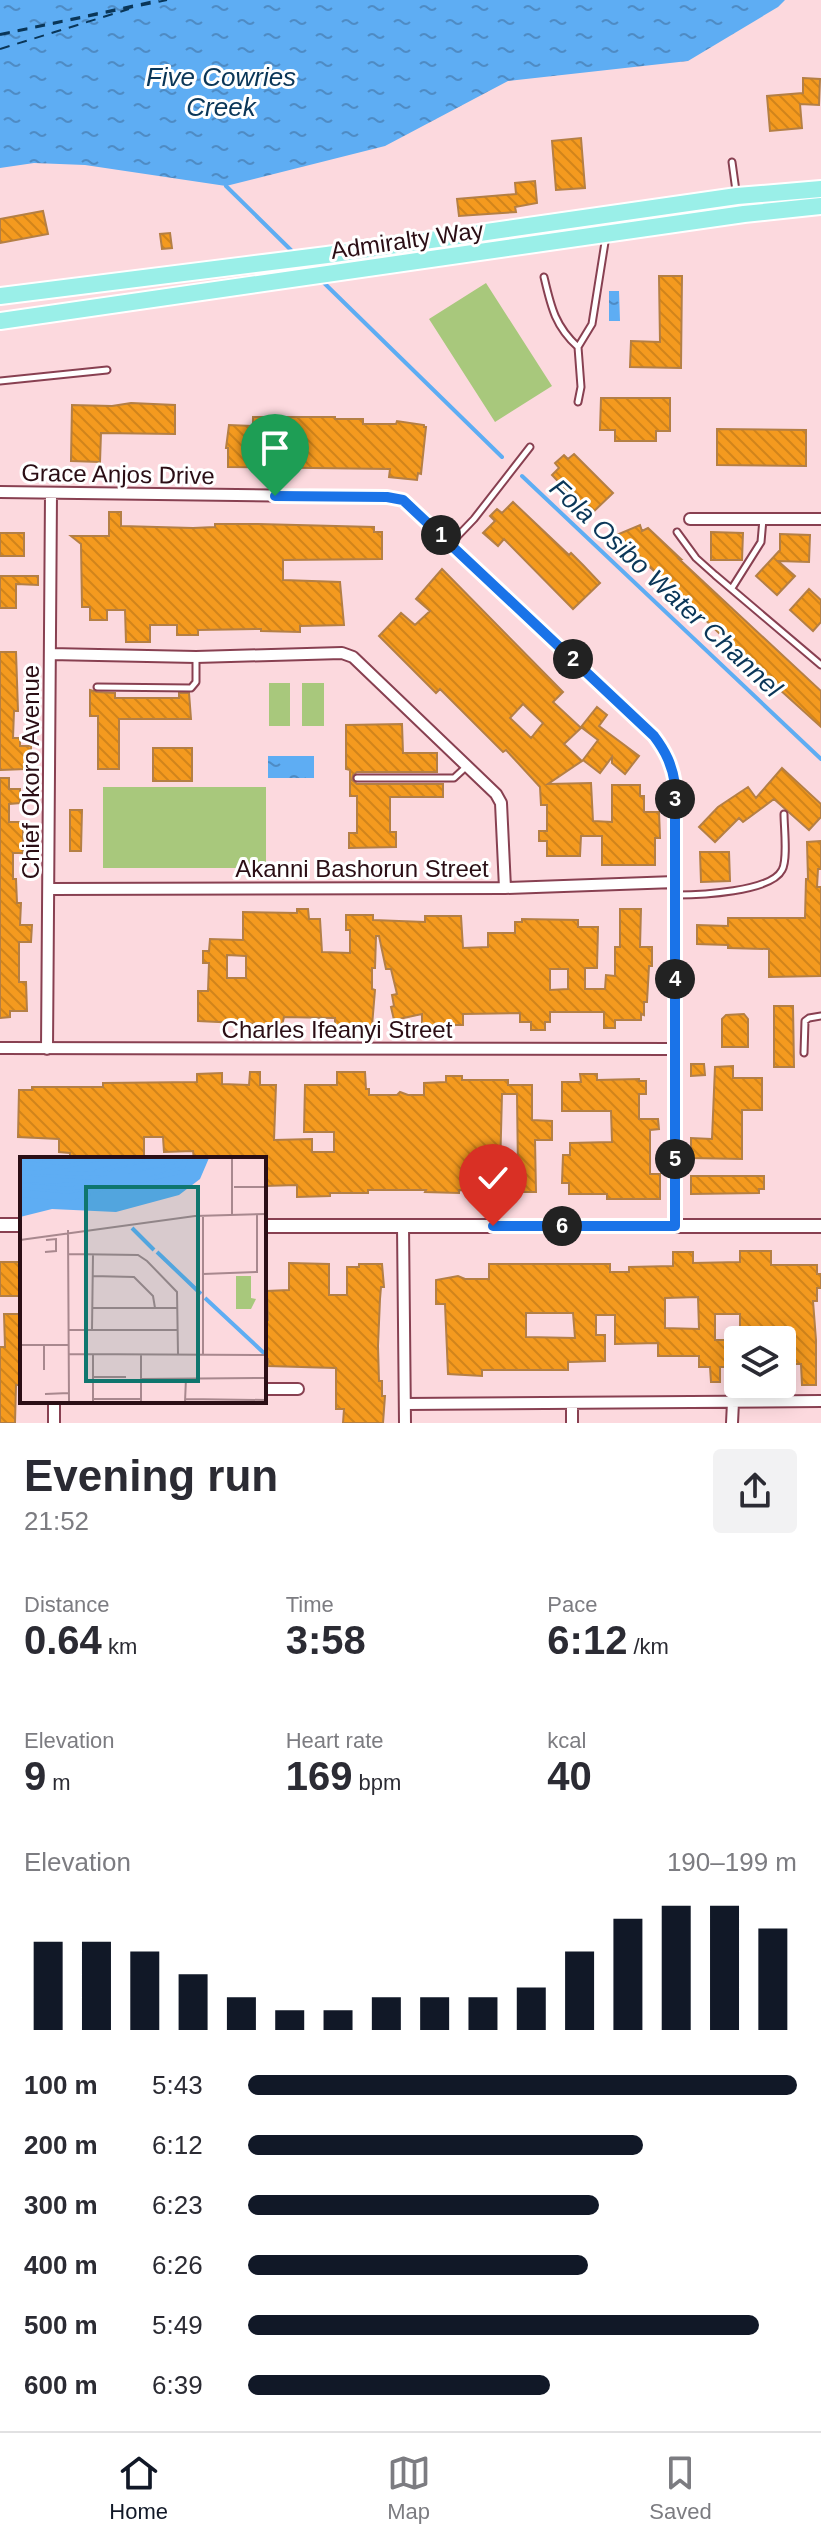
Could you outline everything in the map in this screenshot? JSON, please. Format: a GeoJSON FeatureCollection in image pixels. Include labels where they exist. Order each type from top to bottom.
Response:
{"type":"FeatureCollection","features":[{"type":"Feature","properties":{"kind":"main road","name":"Admiralty Way"},"geometry":{"type":"LineString","coordinates":[[0,296],[327,255],[737,196],[821,189]]}},
{"type":"Feature","properties":{"kind":"main road","name":"Admiralty Way"},"geometry":{"type":"LineString","coordinates":[[0,321],[744,214],[821,206]]}},
{"type":"Feature","properties":{"kind":"street","name":"Grace Anjos Drive"},"geometry":{"type":"LineString","coordinates":[[0,492],[387,497],[403,500],[654,736],[665,750],[675,784],[675,1226]]}},
{"type":"Feature","properties":{"kind":"street","name":"Chief Okoro Avenue"},"geometry":{"type":"LineString","coordinates":[[47,1049],[51,494]]}},
{"type":"Feature","properties":{"kind":"street"},"geometry":{"type":"LineString","coordinates":[[690,519],[821,519]]}},
{"type":"Feature","properties":{"kind":"street"},"geometry":{"type":"LineString","coordinates":[[50,654],[196,657],[342,653],[353,657],[496,794],[501,803],[505,888]]}},
{"type":"Feature","properties":{"kind":"street","name":"Akanni Bashorun Street"},"geometry":{"type":"LineString","coordinates":[[49,889],[505,888],[675,882]]}},
{"type":"Feature","properties":{"kind":"street","name":"Charles Ifeanyi Street"},"geometry":{"type":"LineString","coordinates":[[0,1048],[675,1049]]}},
{"type":"Feature","properties":{"kind":"street"},"geometry":{"type":"LineString","coordinates":[[266,1226],[821,1226]]}},
{"type":"Feature","properties":{"kind":"street"},"geometry":{"type":"LineString","coordinates":[[403,1226],[405,1423]]}},
{"type":"Feature","properties":{"kind":"street"},"geometry":{"type":"LineString","coordinates":[[266,1389],[298,1389]]}},
{"type":"Feature","properties":{"kind":"street"},"geometry":{"type":"LineString","coordinates":[[405,1404],[821,1401]]}},
{"type":"Feature","properties":{"kind":"street"},"geometry":{"type":"LineString","coordinates":[[732,1423],[733,1402]]}},
{"type":"Feature","properties":{"kind":"street"},"geometry":{"type":"LineString","coordinates":[[572,1403],[572,1423]]}},
{"type":"Feature","properties":{"kind":"lane"},"geometry":{"type":"LineString","coordinates":[[732,162],[737,196]]}},
{"type":"Feature","properties":{"kind":"lane"},"geometry":{"type":"LineString","coordinates":[[578,402],[581,387],[578,347],[592,324],[606,235]]}},
{"type":"Feature","properties":{"kind":"lane"},"geometry":{"type":"LineString","coordinates":[[544,277],[561,331],[578,347]]}},
{"type":"Feature","properties":{"kind":"lane"},"geometry":{"type":"LineString","coordinates":[[0,381],[107,370]]}},
{"type":"Feature","properties":{"kind":"lane"},"geometry":{"type":"LineString","coordinates":[[450,544],[530,447]]}},
{"type":"Feature","properties":{"kind":"lane"},"geometry":{"type":"LineString","coordinates":[[732,588],[761,542],[763,519]]}},
{"type":"Feature","properties":{"kind":"lane"},"geometry":{"type":"LineString","coordinates":[[677,532],[696,558],[821,665]]}},
{"type":"Feature","properties":{"kind":"lane"},"geometry":{"type":"LineString","coordinates":[[97,687],[191,688],[196,682],[196,657]]}},
{"type":"Feature","properties":{"kind":"lane"},"geometry":{"type":"LineString","coordinates":[[357,778],[454,778],[468,765]]}},
{"type":"Feature","properties":{"kind":"lane"},"geometry":{"type":"LineString","coordinates":[[675,895],[697,895],[759,885],[777,876],[784,867],[784,814]]}},
{"type":"Feature","properties":{"kind":"lane"},"geometry":{"type":"LineString","coordinates":[[804,1053],[805,1021],[821,1016]]}},
{"type":"Feature","properties":{"kind":"green space"},"geometry":{"type":"Polygon","coordinates":[[[486,283],[552,386],[495,422],[429,319],[486,283]]]}},
{"type":"Feature","properties":{"kind":"green space"},"geometry":{"type":"Polygon","coordinates":[[[269,683],[290,683],[290,726],[269,726],[269,683]]]}},
{"type":"Feature","properties":{"kind":"green space"},"geometry":{"type":"Polygon","coordinates":[[[302,683],[324,683],[324,726],[302,726],[302,683]]]}},
{"type":"Feature","properties":{"kind":"green space"},"geometry":{"type":"Polygon","coordinates":[[[103,787],[266,787],[266,868],[103,868],[103,787]]]}},
{"type":"Feature","properties":{"kind":"water","name":"Five Cowries Creek"},"geometry":{"type":"Polygon","coordinates":[[[0,0],[785,0],[688,61],[508,81],[385,146],[226,186],[85,165],[34,163],[0,168],[0,0]]]}},
{"type":"Feature","properties":{"kind":"water"},"geometry":{"type":"Polygon","coordinates":[[[609,291],[619,291],[620,321],[609,321],[609,291]]]}},
{"type":"Feature","properties":{"kind":"water"},"geometry":{"type":"Polygon","coordinates":[[[268,756],[314,756],[314,778],[268,778],[268,756]]]}},
{"type":"Feature","properties":{"kind":"building"},"geometry":{"type":"Polygon","coordinates":[[[803,78],[820,79],[819,105],[800,104],[802,128],[770,131],[767,96],[803,93],[803,78]]]}},
{"type":"Feature","properties":{"kind":"building"},"geometry":{"type":"Polygon","coordinates":[[[581,138],[585,188],[556,190],[552,141],[581,138]]]}},
{"type":"Feature","properties":{"kind":"building"},"geometry":{"type":"Polygon","coordinates":[[[535,181],[537,203],[515,207],[516,212],[459,216],[457,199],[516,194],[515,183],[535,181]]]}},
{"type":"Feature","properties":{"kind":"building"},"geometry":{"type":"Polygon","coordinates":[[[43,211],[48,234],[0,243],[0,219],[43,211]]]}},
{"type":"Feature","properties":{"kind":"building"},"geometry":{"type":"Polygon","coordinates":[[[170,233],[172,248],[162,249],[160,234],[170,233]]]}},
{"type":"Feature","properties":{"kind":"building"},"geometry":{"type":"Polygon","coordinates":[[[659,276],[682,276],[681,368],[630,367],[631,341],[660,342],[659,276]]]}},
{"type":"Feature","properties":{"kind":"building"},"geometry":{"type":"Polygon","coordinates":[[[601,398],[670,398],[670,431],[656,431],[656,441],[615,441],[615,430],[600,430],[601,398]]]}},
{"type":"Feature","properties":{"kind":"building"},"geometry":{"type":"Polygon","coordinates":[[[72,405],[175,405],[175,434],[101,433],[100,462],[71,461],[72,405]]]}},
{"type":"Feature","properties":{"kind":"building"},"geometry":{"type":"Polygon","coordinates":[[[253,417],[335,417],[363,419],[363,424],[396,424],[397,421],[424,425],[421,474],[418,473],[417,480],[389,477],[390,469],[228,467],[226,448],[229,425],[253,426],[253,417]]]}},
{"type":"Feature","properties":{"kind":"building"},"geometry":{"type":"Polygon","coordinates":[[[717,429],[806,430],[806,466],[717,465],[717,429]]]}},
{"type":"Feature","properties":{"kind":"building"},"geometry":{"type":"Polygon","coordinates":[[[574,454],[613,493],[590,515],[552,475],[559,468],[555,463],[564,455],[568,459],[574,454]]]}},
{"type":"Feature","properties":{"kind":"building"},"geometry":{"type":"Polygon","coordinates":[[[513,502],[600,583],[573,609],[504,539],[498,546],[483,533],[495,521],[490,516],[497,509],[502,513],[513,502]]]}},
{"type":"Feature","properties":{"kind":"building"},"geometry":{"type":"Polygon","coordinates":[[[109,512],[121,512],[121,526],[193,528],[215,527],[215,524],[258,524],[374,527],[374,532],[382,532],[382,559],[283,560],[283,580],[340,582],[344,625],[300,626],[300,632],[198,630],[198,635],[177,635],[177,625],[150,625],[150,642],[126,642],[125,610],[107,610],[107,620],[90,620],[90,607],[82,607],[81,544],[71,536],[109,536],[109,512]]]}},
{"type":"Feature","properties":{"kind":"building"},"geometry":{"type":"Polygon","coordinates":[[[640,525],[642,531],[648,528],[821,691],[821,727],[640,558],[624,544],[618,546],[614,536],[640,525]]]}},
{"type":"Feature","properties":{"kind":"building"},"geometry":{"type":"Polygon","coordinates":[[[711,532],[743,533],[742,560],[711,560],[711,532]]]}},
{"type":"Feature","properties":{"kind":"building"},"geometry":{"type":"Polygon","coordinates":[[[0,533],[24,533],[24,556],[0,556],[0,533]]]}},
{"type":"Feature","properties":{"kind":"building"},"geometry":{"type":"Polygon","coordinates":[[[780,534],[810,535],[809,562],[778,561],[795,576],[777,595],[756,576],[780,550],[780,534]]]}},
{"type":"Feature","properties":{"kind":"building"},"geometry":{"type":"Polygon","coordinates":[[[442,569],[563,692],[553,702],[581,728],[564,744],[582,761],[548,784],[591,783],[593,821],[612,822],[612,785],[640,785],[644,812],[659,812],[660,838],[655,838],[655,865],[602,865],[602,836],[581,836],[580,856],[547,856],[547,841],[539,841],[539,831],[547,831],[547,805],[541,805],[540,787],[506,750],[503,752],[440,689],[436,693],[379,636],[401,613],[415,625],[430,611],[416,599],[442,569]],[[523,704],[510,718],[531,738],[543,723],[523,704]]]}},
{"type":"Feature","properties":{"kind":"building"},"geometry":{"type":"Polygon","coordinates":[[[0,576],[38,576],[38,585],[16,584],[16,608],[0,608],[0,576]]]}},
{"type":"Feature","properties":{"kind":"building"},"geometry":{"type":"Polygon","coordinates":[[[809,589],[821,600],[821,622],[813,631],[790,610],[809,589]]]}},
{"type":"Feature","properties":{"kind":"building"},"geometry":{"type":"Polygon","coordinates":[[[0,652],[16,652],[18,711],[14,711],[13,738],[20,738],[20,746],[31,746],[31,759],[24,759],[25,769],[0,770],[0,652]]]}},
{"type":"Feature","properties":{"kind":"building"},"geometry":{"type":"Polygon","coordinates":[[[90,690],[115,693],[115,698],[179,698],[179,693],[189,693],[191,719],[119,719],[119,769],[98,769],[98,716],[90,716],[90,690]]]}},
{"type":"Feature","properties":{"kind":"building"},"geometry":{"type":"Polygon","coordinates":[[[597,707],[607,715],[599,726],[639,756],[625,774],[612,763],[612,757],[600,773],[583,760],[598,740],[581,727],[597,707]]]}},
{"type":"Feature","properties":{"kind":"building"},"geometry":{"type":"Polygon","coordinates":[[[402,724],[403,753],[437,753],[437,772],[357,772],[352,780],[357,784],[443,784],[443,797],[390,797],[390,832],[396,832],[396,847],[349,848],[349,833],[357,833],[357,796],[350,796],[350,770],[346,769],[346,725],[402,724]]]}},
{"type":"Feature","properties":{"kind":"building"},"geometry":{"type":"Polygon","coordinates":[[[153,748],[192,748],[192,781],[153,781],[153,748]]]}},
{"type":"Feature","properties":{"kind":"building"},"geometry":{"type":"Polygon","coordinates":[[[782,768],[821,804],[821,817],[809,830],[774,799],[743,822],[739,818],[715,842],[699,827],[718,807],[748,787],[756,798],[782,768]]]}},
{"type":"Feature","properties":{"kind":"building"},"geometry":{"type":"Polygon","coordinates":[[[0,778],[9,778],[9,789],[20,789],[20,803],[9,804],[9,822],[23,822],[23,853],[13,853],[13,879],[16,879],[17,903],[21,903],[20,925],[32,925],[31,942],[19,942],[19,982],[26,982],[27,1011],[10,1011],[10,1017],[0,1018],[0,778]]]}},
{"type":"Feature","properties":{"kind":"building"},"geometry":{"type":"Polygon","coordinates":[[[70,810],[82,810],[81,851],[70,851],[70,810]]]}},
{"type":"Feature","properties":{"kind":"building"},"geometry":{"type":"Polygon","coordinates":[[[821,841],[821,869],[818,869],[817,887],[821,887],[821,976],[769,977],[769,949],[697,944],[697,925],[728,926],[728,918],[805,918],[807,842],[821,841]]]}},
{"type":"Feature","properties":{"kind":"building"},"geometry":{"type":"Polygon","coordinates":[[[700,852],[729,852],[730,881],[701,882],[700,852]]]}},
{"type":"Feature","properties":{"kind":"building"},"geometry":{"type":"Polygon","coordinates":[[[297,909],[308,909],[309,919],[320,919],[322,952],[350,953],[350,930],[346,930],[346,915],[373,915],[373,920],[425,922],[425,916],[461,916],[463,948],[488,947],[488,933],[515,933],[515,922],[522,922],[522,919],[578,920],[578,927],[598,927],[597,968],[585,968],[585,989],[605,989],[606,975],[615,976],[615,947],[620,947],[620,909],[641,909],[640,947],[652,947],[644,1015],[641,1014],[641,1020],[615,1020],[615,1028],[604,1028],[604,1012],[550,1012],[550,1022],[545,1022],[545,1030],[531,1030],[531,1022],[520,1022],[520,1013],[463,1014],[463,1025],[450,1025],[450,1030],[436,1030],[436,1025],[422,1025],[422,1014],[394,1020],[392,995],[397,994],[391,969],[386,969],[379,936],[376,936],[375,968],[372,968],[372,989],[375,990],[372,1026],[335,1025],[335,1018],[284,1017],[282,1025],[198,1021],[198,991],[208,991],[209,963],[203,963],[203,951],[209,951],[210,939],[243,940],[243,912],[297,913],[297,909]],[[227,955],[227,978],[246,978],[246,956],[227,955]],[[550,969],[550,990],[568,989],[568,969],[550,969]]]}},
{"type":"Feature","properties":{"kind":"building"},"geometry":{"type":"Polygon","coordinates":[[[774,1006],[793,1006],[794,1067],[774,1067],[774,1006]]]}},
{"type":"Feature","properties":{"kind":"building"},"geometry":{"type":"Polygon","coordinates":[[[744,1014],[748,1019],[748,1047],[722,1047],[722,1019],[726,1015],[744,1014]]]}},
{"type":"Feature","properties":{"kind":"building"},"geometry":{"type":"Polygon","coordinates":[[[691,1064],[704,1064],[705,1075],[691,1076],[691,1064]]]}},
{"type":"Feature","properties":{"kind":"building"},"geometry":{"type":"Polygon","coordinates":[[[733,1066],[733,1078],[762,1078],[762,1110],[742,1110],[742,1159],[691,1158],[691,1138],[712,1139],[715,1067],[733,1066]]]}},
{"type":"Feature","properties":{"kind":"building"},"geometry":{"type":"Polygon","coordinates":[[[250,1072],[260,1072],[260,1085],[276,1085],[274,1140],[312,1139],[312,1152],[334,1152],[334,1132],[304,1132],[305,1085],[337,1085],[337,1072],[365,1072],[369,1095],[397,1095],[400,1092],[424,1095],[424,1083],[446,1082],[446,1076],[462,1076],[462,1080],[508,1080],[508,1085],[532,1085],[532,1120],[552,1121],[552,1140],[535,1140],[536,1192],[519,1192],[519,1183],[499,1182],[499,1191],[368,1190],[368,1193],[297,1197],[297,1185],[266,1186],[266,1157],[194,1157],[193,1151],[164,1152],[163,1137],[144,1137],[144,1157],[70,1157],[70,1153],[59,1152],[59,1139],[18,1137],[19,1090],[32,1090],[32,1087],[103,1087],[103,1083],[197,1082],[197,1074],[222,1073],[222,1084],[249,1085],[250,1072]],[[502,1094],[500,1171],[518,1172],[517,1094],[502,1094]]]}},
{"type":"Feature","properties":{"kind":"building"},"geometry":{"type":"Polygon","coordinates":[[[580,1074],[597,1074],[597,1080],[646,1081],[646,1094],[639,1094],[639,1119],[658,1119],[659,1129],[650,1130],[650,1174],[660,1174],[660,1199],[607,1199],[607,1194],[569,1194],[569,1183],[562,1183],[563,1155],[570,1155],[570,1143],[612,1142],[611,1111],[562,1111],[562,1082],[581,1082],[580,1074]]]}},
{"type":"Feature","properties":{"kind":"building"},"geometry":{"type":"Polygon","coordinates":[[[691,1176],[764,1176],[764,1189],[759,1189],[759,1193],[691,1194],[691,1176]]]}},
{"type":"Feature","properties":{"kind":"building"},"geometry":{"type":"Polygon","coordinates":[[[740,1251],[771,1251],[771,1265],[817,1265],[821,1288],[817,1288],[817,1301],[813,1301],[816,1385],[802,1385],[801,1364],[796,1364],[796,1326],[740,1326],[740,1314],[715,1314],[715,1340],[724,1340],[724,1367],[720,1367],[720,1382],[711,1382],[710,1367],[699,1367],[699,1356],[658,1356],[658,1343],[615,1344],[615,1315],[596,1315],[596,1335],[605,1335],[605,1361],[568,1362],[568,1370],[482,1370],[482,1376],[448,1374],[445,1304],[436,1304],[436,1280],[458,1276],[489,1279],[489,1264],[610,1264],[610,1272],[629,1272],[629,1267],[673,1266],[673,1252],[693,1252],[693,1263],[740,1262],[740,1251]],[[698,1297],[665,1298],[665,1328],[699,1329],[698,1297]],[[526,1313],[526,1337],[575,1338],[573,1313],[526,1313]]]}},
{"type":"Feature","properties":{"kind":"building"},"geometry":{"type":"Polygon","coordinates":[[[0,1262],[20,1262],[20,1296],[0,1296],[0,1262]]]}},
{"type":"Feature","properties":{"kind":"building"},"geometry":{"type":"Polygon","coordinates":[[[289,1263],[329,1264],[329,1295],[347,1295],[347,1267],[382,1264],[384,1287],[381,1287],[378,1346],[379,1381],[382,1381],[382,1396],[385,1396],[383,1423],[343,1423],[344,1409],[336,1409],[336,1368],[268,1366],[267,1291],[289,1290],[289,1263]]]}},
{"type":"Feature","properties":{"kind":"building"},"geometry":{"type":"Polygon","coordinates":[[[4,1314],[20,1314],[20,1385],[16,1385],[15,1423],[0,1423],[0,1347],[5,1347],[4,1314]]]}},
{"type":"Feature","properties":{"kind":"waterway","name":"Fola Osibo Water Channel"},"geometry":{"type":"LineString","coordinates":[[226,186],[295,254]]}},
{"type":"Feature","properties":{"kind":"waterway","name":"Fola Osibo Water Channel"},"geometry":{"type":"LineString","coordinates":[[321,280],[502,457]]}},
{"type":"Feature","properties":{"kind":"waterway","name":"Fola Osibo Water Channel"},"geometry":{"type":"LineString","coordinates":[[522,476],[821,759]]}},
{"type":"Feature","properties":{"kind":"ferry route"},"geometry":{"type":"LineString","coordinates":[[0,34],[159,0]]}},
{"type":"Feature","properties":{"kind":"ferry route"},"geometry":{"type":"LineString","coordinates":[[0,35],[167,0]]}},
{"type":"Feature","properties":{"kind":"ferry route"},"geometry":{"type":"LineString","coordinates":[[0,49],[129,9]]}},
{"type":"Feature","properties":{"kind":"route"},"geometry":{"type":"LineString","coordinates":[[275,496],[387,497],[403,500],[654,736],[665,750],[672,767],[675,784],[675,1226],[493,1226]]}}]}
